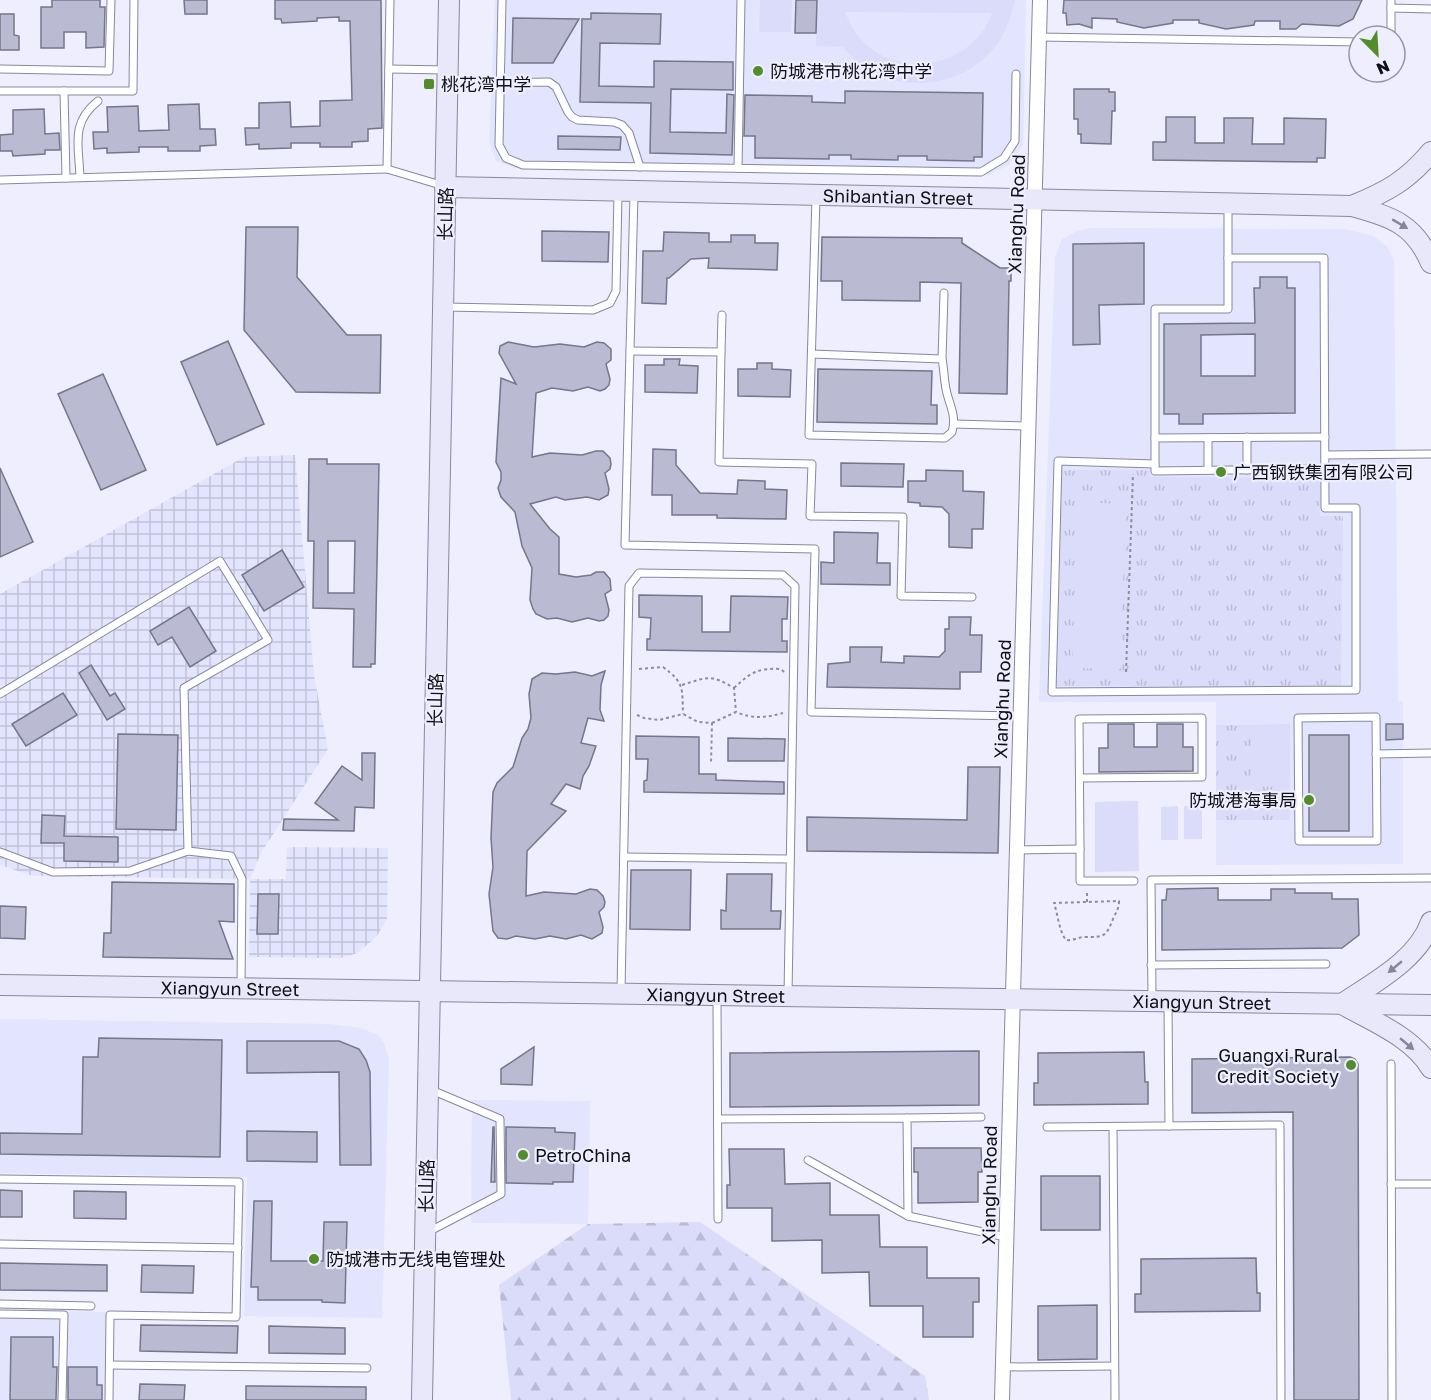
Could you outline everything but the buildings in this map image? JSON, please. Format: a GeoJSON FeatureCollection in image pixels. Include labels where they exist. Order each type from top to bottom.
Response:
{"type":"FeatureCollection","features":[{"type":"Feature","properties":{"kind":"street","name":"长山路"},"geometry":{"type":"LineString","coordinates":[[422,1400],[449,0]]}},
{"type":"Feature","properties":{"kind":"street","name":"Xianghu Road"},"geometry":{"type":"LineString","coordinates":[[1002,1400],[1040,0]]}},
{"type":"Feature","properties":{"kind":"street"},"geometry":{"type":"LineString","coordinates":[[1352,206],[1386,192],[1415,172],[1431,152]]}},
{"type":"Feature","properties":{"kind":"street","name":"Shibantian Street"},"geometry":{"type":"LineString","coordinates":[[445,187],[1352,206]]}},
{"type":"Feature","properties":{"kind":"street"},"geometry":{"type":"LineString","coordinates":[[1352,206],[1384,215],[1407,227],[1426,251],[1431,263]]}},
{"type":"Feature","properties":{"kind":"street"},"geometry":{"type":"LineString","coordinates":[[1431,922],[1414,949],[1393,969],[1342,1004],[1400,1037],[1425,1059],[1431,1068]]}},
{"type":"Feature","properties":{"kind":"street","name":"Xiangyun Street"},"geometry":{"type":"LineString","coordinates":[[0,985],[1431,1005]]}},
{"type":"Feature","properties":{"kind":"lane"},"geometry":{"type":"LineString","coordinates":[[0,69],[109,71],[111,0]]}},
{"type":"Feature","properties":{"kind":"lane"},"geometry":{"type":"LineString","coordinates":[[0,91],[132,91],[134,0]]}},
{"type":"Feature","properties":{"kind":"lane"},"geometry":{"type":"LineString","coordinates":[[387,169],[390,0]]}},
{"type":"Feature","properties":{"kind":"lane"},"geometry":{"type":"LineString","coordinates":[[502,0],[499,146],[506,158],[523,165],[981,172],[1004,158],[1015,141],[1016,74]]}},
{"type":"Feature","properties":{"kind":"lane"},"geometry":{"type":"LineString","coordinates":[[738,168],[741,0]]}},
{"type":"Feature","properties":{"kind":"lane"},"geometry":{"type":"LineString","coordinates":[[1391,24],[1391,4],[1431,9]]}},
{"type":"Feature","properties":{"kind":"lane"},"geometry":{"type":"LineString","coordinates":[[1039,37],[1347,42]]}},
{"type":"Feature","properties":{"kind":"lane"},"geometry":{"type":"LineString","coordinates":[[389,69],[447,70]]}},
{"type":"Feature","properties":{"kind":"lane"},"geometry":{"type":"LineString","coordinates":[[500,83],[549,82],[556,87],[572,117],[578,120],[614,122],[622,125],[629,134],[640,167]]}},
{"type":"Feature","properties":{"kind":"lane"},"geometry":{"type":"LineString","coordinates":[[64,91],[66,178]]}},
{"type":"Feature","properties":{"kind":"lane"},"geometry":{"type":"LineString","coordinates":[[80,177],[78,130],[82,116],[98,102]]}},
{"type":"Feature","properties":{"kind":"lane"},"geometry":{"type":"LineString","coordinates":[[0,180],[387,169],[445,187]]}},
{"type":"Feature","properties":{"kind":"lane"},"geometry":{"type":"LineString","coordinates":[[443,307],[593,310],[610,303],[616,291],[626,191]]}},
{"type":"Feature","properties":{"kind":"lane"},"geometry":{"type":"LineString","coordinates":[[626,191],[630,351],[626,545],[815,549],[811,712],[1020,716]]}},
{"type":"Feature","properties":{"kind":"lane"},"geometry":{"type":"LineString","coordinates":[[816,195],[809,435],[945,438],[952,432],[955,413],[949,402],[945,386],[942,359],[944,293]]}},
{"type":"Feature","properties":{"kind":"lane"},"geometry":{"type":"LineString","coordinates":[[1228,204],[1228,309],[1155,309],[1155,471],[1325,470]]}},
{"type":"Feature","properties":{"kind":"lane"},"geometry":{"type":"LineString","coordinates":[[1155,464],[1058,461],[1052,692],[1356,690],[1356,508],[1325,508],[1324,258],[1228,258]]}},
{"type":"Feature","properties":{"kind":"lane"},"geometry":{"type":"LineString","coordinates":[[722,315],[719,462],[812,464],[810,516],[903,518],[901,596],[972,597]]}},
{"type":"Feature","properties":{"kind":"lane"},"geometry":{"type":"LineString","coordinates":[[630,351],[721,352]]}},
{"type":"Feature","properties":{"kind":"lane"},"geometry":{"type":"LineString","coordinates":[[812,354],[942,359]]}},
{"type":"Feature","properties":{"kind":"lane"},"geometry":{"type":"LineString","coordinates":[[954,424],[1028,426]]}},
{"type":"Feature","properties":{"kind":"lane"},"geometry":{"type":"LineString","coordinates":[[1247,437],[1247,470]]}},
{"type":"Feature","properties":{"kind":"lane"},"geometry":{"type":"LineString","coordinates":[[1155,438],[1325,437]]}},
{"type":"Feature","properties":{"kind":"lane"},"geometry":{"type":"LineString","coordinates":[[1208,438],[1208,470]]}},
{"type":"Feature","properties":{"kind":"lane"},"geometry":{"type":"LineString","coordinates":[[1325,455],[1431,454]]}},
{"type":"Feature","properties":{"kind":"lane"},"geometry":{"type":"LineString","coordinates":[[0,694],[220,561],[268,640],[184,687],[188,851]]}},
{"type":"Feature","properties":{"kind":"lane"},"geometry":{"type":"LineString","coordinates":[[621,994],[629,586],[639,573],[783,575],[795,586],[788,996]]}},
{"type":"Feature","properties":{"kind":"lane"},"geometry":{"type":"LineString","coordinates":[[1376,717],[1376,754],[1377,841],[1299,841],[1298,718],[1376,717]]}},
{"type":"Feature","properties":{"kind":"lane"},"geometry":{"type":"LineString","coordinates":[[1080,778],[1202,777],[1202,718],[1079,719],[1080,881],[1134,881]]}},
{"type":"Feature","properties":{"kind":"lane"},"geometry":{"type":"LineString","coordinates":[[1376,754],[1431,753]]}},
{"type":"Feature","properties":{"kind":"lane"},"geometry":{"type":"LineString","coordinates":[[1016,850],[1080,849]]}},
{"type":"Feature","properties":{"kind":"lane"},"geometry":{"type":"LineString","coordinates":[[0,852],[53,872],[130,871],[188,851],[231,856],[242,879],[241,988]]}},
{"type":"Feature","properties":{"kind":"lane"},"geometry":{"type":"LineString","coordinates":[[624,857],[790,860]]}},
{"type":"Feature","properties":{"kind":"lane"},"geometry":{"type":"LineString","coordinates":[[1169,1126],[1160,1002],[1151,965],[1151,880],[1431,878]]}},
{"type":"Feature","properties":{"kind":"lane"},"geometry":{"type":"LineString","coordinates":[[1151,965],[1326,964]]}},
{"type":"Feature","properties":{"kind":"lane"},"geometry":{"type":"LineString","coordinates":[[717,995],[718,1219]]}},
{"type":"Feature","properties":{"kind":"lane"},"geometry":{"type":"LineString","coordinates":[[1391,1064],[1392,1400]]}},
{"type":"Feature","properties":{"kind":"lane"},"geometry":{"type":"LineString","coordinates":[[425,1233],[501,1194],[500,1119],[428,1088]]}},
{"type":"Feature","properties":{"kind":"lane"},"geometry":{"type":"LineString","coordinates":[[718,1119],[981,1117]]}},
{"type":"Feature","properties":{"kind":"lane"},"geometry":{"type":"LineString","coordinates":[[907,1118],[908,1216]]}},
{"type":"Feature","properties":{"kind":"lane"},"geometry":{"type":"LineString","coordinates":[[1047,1127],[1280,1125],[1281,1400]]}},
{"type":"Feature","properties":{"kind":"lane"},"geometry":{"type":"LineString","coordinates":[[1113,1127],[1114,1400]]}},
{"type":"Feature","properties":{"kind":"lane"},"geometry":{"type":"LineString","coordinates":[[807,1160],[908,1216],[1006,1237]]}},
{"type":"Feature","properties":{"kind":"lane"},"geometry":{"type":"LineString","coordinates":[[0,1179],[239,1182],[236,1317],[110,1315],[109,1400]]}},
{"type":"Feature","properties":{"kind":"lane"},"geometry":{"type":"LineString","coordinates":[[1391,1184],[1431,1184]]}},
{"type":"Feature","properties":{"kind":"lane"},"geometry":{"type":"LineString","coordinates":[[0,1244],[238,1248]]}},
{"type":"Feature","properties":{"kind":"lane"},"geometry":{"type":"LineString","coordinates":[[0,1304],[91,1306]]}},
{"type":"Feature","properties":{"kind":"lane"},"geometry":{"type":"LineString","coordinates":[[0,1314],[64,1315],[62,1400]]}},
{"type":"Feature","properties":{"kind":"lane"},"geometry":{"type":"LineString","coordinates":[[110,1365],[367,1368]]}},
{"type":"Feature","properties":{"kind":"lane"},"geometry":{"type":"LineString","coordinates":[[1003,1367],[1114,1366]]}},
{"type":"Feature","properties":{"kind":"path"},"geometry":{"type":"LineString","coordinates":[[1126,672],[1133,463]]}},
{"type":"Feature","properties":{"kind":"path"},"geometry":{"type":"LineString","coordinates":[[627,672],[663,667],[673,674],[682,685],[683,714]]}},
{"type":"Feature","properties":{"kind":"path"},"geometry":{"type":"LineString","coordinates":[[734,688],[748,675],[763,668],[781,669],[794,683]]}},
{"type":"Feature","properties":{"kind":"path"},"geometry":{"type":"LineString","coordinates":[[682,685],[703,678],[718,678],[734,688]]}},
{"type":"Feature","properties":{"kind":"path"},"geometry":{"type":"LineString","coordinates":[[734,688],[736,712]]}},
{"type":"Feature","properties":{"kind":"path"},"geometry":{"type":"LineString","coordinates":[[626,710],[644,718],[659,720],[683,714],[698,722],[712,723],[736,712],[749,717],[767,718],[793,710]]}},
{"type":"Feature","properties":{"kind":"path"},"geometry":{"type":"LineString","coordinates":[[711,763],[712,723]]}},
{"type":"Feature","properties":{"kind":"path"},"geometry":{"type":"LineString","coordinates":[[1119,901],[1111,928],[1102,935],[1092,938],[1083,936],[1073,940],[1066,940],[1060,933],[1060,919],[1054,903],[1119,901]]}},
{"type":"Feature","properties":{"kind":"shaded area","name":"防城港市桃花湾中学"},"geometry":{"type":"Polygon","coordinates":[[[495,0],[1026,0],[1023,145],[1009,165],[988,175],[515,168],[496,161],[489,142],[495,0]]]}},
{"type":"Feature","properties":{"kind":"shaded area","name":"广西钢铁集团有限公司"},"geometry":{"type":"Polygon","coordinates":[[[1092,228],[1345,229],[1373,236],[1387,246],[1394,261],[1398,701],[1403,701],[1403,864],[1216,865],[1216,702],[1039,702],[1055,258],[1062,239],[1077,231],[1092,228]]]}},
{"type":"Feature","properties":{"kind":"shaded area"},"geometry":{"type":"Polygon","coordinates":[[[295,455],[314,675],[328,749],[261,853],[250,879],[33,876],[0,865],[0,594],[244,457],[295,455]]]}},
{"type":"Feature","properties":{"kind":"shaded area"},"geometry":{"type":"Polygon","coordinates":[[[287,847],[388,848],[387,919],[377,936],[358,953],[340,958],[249,957],[250,879],[286,879],[287,847]]]}},
{"type":"Feature","properties":{"kind":"shaded area"},"geometry":{"type":"Polygon","coordinates":[[[0,1019],[328,1024],[361,1028],[378,1035],[384,1043],[389,1058],[382,1318],[244,1316],[247,1177],[0,1173],[0,1019]]]}},
{"type":"Feature","properties":{"kind":"shaded area"},"geometry":{"type":"Polygon","coordinates":[[[472,1100],[590,1101],[588,1224],[471,1223],[472,1100]]]}},
{"type":"Feature","properties":{"kind":"shaded area"},"geometry":{"type":"Polygon","coordinates":[[[0,1310],[108,1312],[106,1400],[0,1400],[0,1310]]]}},
{"type":"Feature","properties":{"kind":"green space"},"geometry":{"type":"Polygon","coordinates":[[[760,0],[792,0],[791,32],[759,32],[760,0]]]}},
{"type":"Feature","properties":{"kind":"green space"},"geometry":{"type":"Polygon","coordinates":[[[817,0],[1015,0],[1004,33],[986,57],[957,76],[940,81],[904,82],[887,78],[862,66],[843,47],[816,46],[817,0]],[[845,12],[856,33],[870,48],[899,62],[915,64],[947,59],[961,51],[979,35],[991,13],[845,12]]]}},
{"type":"Feature","properties":{"kind":"green space"},"geometry":{"type":"Polygon","coordinates":[[[1062,470],[1150,470],[1150,477],[1321,478],[1320,516],[1343,516],[1341,687],[1057,686],[1062,470]]]}},
{"type":"Feature","properties":{"kind":"green space"},"geometry":{"type":"Polygon","coordinates":[[[1078,502],[1126,504],[1120,669],[1072,668],[1078,502]]]}},
{"type":"Feature","properties":{"kind":"green space"},"geometry":{"type":"Polygon","coordinates":[[[1290,724],[1290,786],[1252,787],[1252,725],[1290,724]]]}},
{"type":"Feature","properties":{"kind":"green space"},"geometry":{"type":"Polygon","coordinates":[[[1216,725],[1252,725],[1252,786],[1290,786],[1290,820],[1216,820],[1216,725]]]}},
{"type":"Feature","properties":{"kind":"green space"},"geometry":{"type":"Polygon","coordinates":[[[1138,801],[1139,871],[1095,872],[1095,802],[1138,801]]]}},
{"type":"Feature","properties":{"kind":"green space"},"geometry":{"type":"Polygon","coordinates":[[[1178,806],[1178,840],[1161,840],[1161,807],[1178,806]]]}},
{"type":"Feature","properties":{"kind":"green space"},"geometry":{"type":"Polygon","coordinates":[[[1184,806],[1202,806],[1202,839],[1184,839],[1184,806]]]}},
{"type":"Feature","properties":{"kind":"green space"},"geometry":{"type":"Polygon","coordinates":[[[700,1222],[925,1376],[929,1400],[511,1400],[499,1285],[588,1224],[700,1222]]]}},
{"type":"Feature","properties":{"kind":"place","name":"防城港市桃花湾中学"},"geometry":{"type":"Point","coordinates":[758,71]}},
{"type":"Feature","properties":{"kind":"place","name":"桃花湾中学"},"geometry":{"type":"Point","coordinates":[429,84]}},
{"type":"Feature","properties":{"kind":"place","name":"广西钢铁集团有限公司"},"geometry":{"type":"Point","coordinates":[1221,472]}},
{"type":"Feature","properties":{"kind":"place","name":"防城港海事局"},"geometry":{"type":"Point","coordinates":[1309,800]}},
{"type":"Feature","properties":{"kind":"place","name":"Guangxi Rural Credit Society"},"geometry":{"type":"Point","coordinates":[1351,1065]}},
{"type":"Feature","properties":{"kind":"place","name":"PetroChina"},"geometry":{"type":"Point","coordinates":[523,1155]}},
{"type":"Feature","properties":{"kind":"place","name":"防城港市无线电管理处"},"geometry":{"type":"Point","coordinates":[314,1259]}}]}
